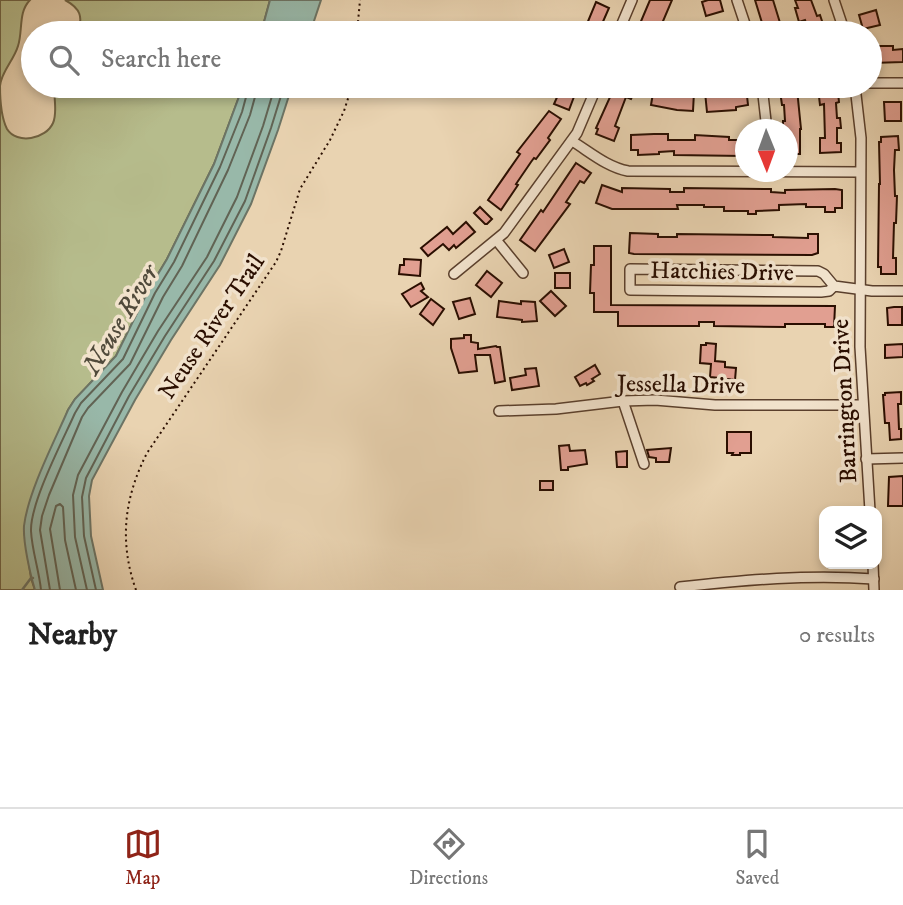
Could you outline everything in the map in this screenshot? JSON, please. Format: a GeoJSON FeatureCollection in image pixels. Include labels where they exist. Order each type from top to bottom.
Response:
{"type":"FeatureCollection","features":[{"type":"Feature","properties":{"kind":"street"},"geometry":{"type":"LineString","coordinates":[[623,21],[632,0]]}},
{"type":"Feature","properties":{"kind":"street"},"geometry":{"type":"LineString","coordinates":[[737,0],[744,21]]}},
{"type":"Feature","properties":{"kind":"street"},"geometry":{"type":"LineString","coordinates":[[834,0],[841,21]]}},
{"type":"Feature","properties":{"kind":"street"},"geometry":{"type":"LineString","coordinates":[[882,83],[903,83]]}},
{"type":"Feature","properties":{"kind":"street"},"geometry":{"type":"LineString","coordinates":[[454,274],[504,233],[578,133],[592,98]]}},
{"type":"Feature","properties":{"kind":"street"},"geometry":{"type":"LineString","coordinates":[[763,98],[766,119]]}},
{"type":"Feature","properties":{"kind":"street","name":"Barrington Drive"},"geometry":{"type":"LineString","coordinates":[[857,98],[860,138],[859,347],[870,506]]}},
{"type":"Feature","properties":{"kind":"street"},"geometry":{"type":"LineString","coordinates":[[572,141],[610,165],[628,171],[735,172]]}},
{"type":"Feature","properties":{"kind":"street"},"geometry":{"type":"LineString","coordinates":[[798,172],[860,172]]}},
{"type":"Feature","properties":{"kind":"street"},"geometry":{"type":"LineString","coordinates":[[497,241],[523,273]]}},
{"type":"Feature","properties":{"kind":"street","name":"Hatchies Drive"},"geometry":{"type":"LineString","coordinates":[[834,286],[829,291],[821,292],[630,290],[630,269],[818,271],[834,286],[872,291],[903,290]]}},
{"type":"Feature","properties":{"kind":"street","name":"Jessella Drive"},"geometry":{"type":"LineString","coordinates":[[499,411],[655,400],[715,405],[863,405]]}},
{"type":"Feature","properties":{"kind":"street"},"geometry":{"type":"LineString","coordinates":[[623,401],[644,464]]}},
{"type":"Feature","properties":{"kind":"street"},"geometry":{"type":"LineString","coordinates":[[866,459],[903,458]]}},
{"type":"Feature","properties":{"kind":"street"},"geometry":{"type":"LineString","coordinates":[[873,569],[874,590]]}},
{"type":"Feature","properties":{"kind":"street"},"geometry":{"type":"LineString","coordinates":[[680,587],[813,576],[874,579]]}},
{"type":"Feature","properties":{"kind":"path"},"geometry":{"type":"LineString","coordinates":[[358,21],[360,0]]}},
{"type":"Feature","properties":{"kind":"path","name":"Neuse River Trail"},"geometry":{"type":"LineString","coordinates":[[136,590],[129,570],[126,523],[130,495],[139,469],[147,453],[276,262],[300,188],[335,131],[348,98]]}},
{"type":"Feature","properties":{"kind":"green space"},"geometry":{"type":"Polygon","coordinates":[[[0,0],[30,0],[22,16],[18,46],[0,86],[0,0]]]}},
{"type":"Feature","properties":{"kind":"green space"},"geometry":{"type":"Polygon","coordinates":[[[65,0],[270,0],[264,21],[80,21],[74,6],[65,0]]]}},
{"type":"Feature","properties":{"kind":"green space"},"geometry":{"type":"Polygon","coordinates":[[[0,86],[2,114],[7,129],[17,137],[24,138],[38,136],[49,129],[55,114],[55,98],[239,98],[214,164],[116,356],[68,410],[24,529],[35,590],[0,590],[0,86]]]}},
{"type":"Feature","properties":{"kind":"water"},"geometry":{"type":"Polygon","coordinates":[[[270,0],[321,0],[314,21],[264,21],[270,0]]]}},
{"type":"Feature","properties":{"kind":"water"},"geometry":{"type":"Polygon","coordinates":[[[239,98],[288,98],[251,204],[220,265],[135,400],[92,480],[89,496],[91,536],[103,590],[35,590],[27,558],[24,526],[42,467],[75,399],[116,356],[214,164],[239,98]]]}},
{"type":"Feature","properties":{"kind":"building"},"geometry":{"type":"Polygon","coordinates":[[[650,0],[672,0],[663,21],[641,21],[650,0]]]}},
{"type":"Feature","properties":{"kind":"building"},"geometry":{"type":"Polygon","coordinates":[[[720,0],[723,11],[706,16],[702,2],[720,0]]]}},
{"type":"Feature","properties":{"kind":"building"},"geometry":{"type":"Polygon","coordinates":[[[755,0],[773,0],[779,21],[761,21],[755,0]]]}},
{"type":"Feature","properties":{"kind":"building"},"geometry":{"type":"Polygon","coordinates":[[[795,0],[811,0],[817,16],[820,15],[822,21],[799,21],[795,8],[798,8],[795,0]]]}},
{"type":"Feature","properties":{"kind":"building"},"geometry":{"type":"Polygon","coordinates":[[[596,2],[609,8],[603,21],[588,21],[596,2]]]}},
{"type":"Feature","properties":{"kind":"building"},"geometry":{"type":"Polygon","coordinates":[[[876,10],[879,21],[861,21],[859,15],[876,10]]]}},
{"type":"Feature","properties":{"kind":"building"},"geometry":{"type":"Polygon","coordinates":[[[882,46],[893,46],[893,50],[903,49],[903,62],[882,63],[882,46]]]}},
{"type":"Feature","properties":{"kind":"building"},"geometry":{"type":"Polygon","coordinates":[[[557,98],[574,98],[569,110],[554,104],[557,98]]]}},
{"type":"Feature","properties":{"kind":"building"},"geometry":{"type":"Polygon","coordinates":[[[610,98],[626,98],[615,126],[619,128],[614,141],[596,134],[596,128],[610,98]]]}},
{"type":"Feature","properties":{"kind":"building"},"geometry":{"type":"Polygon","coordinates":[[[652,98],[694,98],[693,111],[651,105],[652,98]]]}},
{"type":"Feature","properties":{"kind":"building"},"geometry":{"type":"Polygon","coordinates":[[[706,98],[747,98],[748,105],[736,107],[736,110],[707,112],[706,98]]]}},
{"type":"Feature","properties":{"kind":"building"},"geometry":{"type":"Polygon","coordinates":[[[781,98],[798,98],[800,154],[798,119],[785,119],[781,98]]]}},
{"type":"Feature","properties":{"kind":"building"},"geometry":{"type":"Polygon","coordinates":[[[819,98],[839,98],[839,102],[836,103],[837,118],[840,118],[841,128],[837,128],[837,143],[841,143],[841,152],[820,153],[820,138],[825,138],[824,104],[820,105],[819,98]]]}},
{"type":"Feature","properties":{"kind":"building"},"geometry":{"type":"Polygon","coordinates":[[[884,102],[901,102],[901,121],[885,121],[884,102]]]}},
{"type":"Feature","properties":{"kind":"building"},"geometry":{"type":"Polygon","coordinates":[[[549,111],[561,119],[548,138],[550,140],[531,162],[501,210],[488,200],[520,154],[517,152],[549,111]]]}},
{"type":"Feature","properties":{"kind":"building"},"geometry":{"type":"Polygon","coordinates":[[[668,134],[668,140],[695,140],[695,135],[729,137],[729,140],[735,140],[735,156],[674,155],[674,151],[638,155],[638,150],[631,150],[631,135],[668,134]]]}},
{"type":"Feature","properties":{"kind":"building"},"geometry":{"type":"Polygon","coordinates":[[[898,136],[899,150],[895,150],[894,170],[897,196],[893,258],[896,258],[896,274],[881,274],[881,267],[878,267],[879,142],[881,137],[898,136]]]}},
{"type":"Feature","properties":{"kind":"building"},"geometry":{"type":"Polygon","coordinates":[[[576,163],[591,173],[584,183],[580,181],[566,202],[570,204],[535,251],[520,240],[541,210],[543,212],[576,163]]]}},
{"type":"Feature","properties":{"kind":"building"},"geometry":{"type":"Polygon","coordinates":[[[602,185],[622,192],[622,188],[670,189],[670,192],[684,192],[684,188],[771,189],[771,192],[785,193],[785,190],[835,189],[842,190],[842,208],[835,208],[835,212],[825,212],[825,207],[806,207],[806,204],[779,205],[779,210],[756,211],[756,214],[748,214],[748,211],[724,211],[724,207],[704,205],[677,205],[678,209],[612,209],[596,203],[602,185]]]}},
{"type":"Feature","properties":{"kind":"building"},"geometry":{"type":"Polygon","coordinates":[[[480,207],[492,219],[487,224],[474,213],[480,207]]]}},
{"type":"Feature","properties":{"kind":"building"},"geometry":{"type":"Polygon","coordinates":[[[466,222],[475,232],[456,248],[454,245],[449,250],[443,244],[428,256],[421,248],[447,227],[453,234],[466,222]]]}},
{"type":"Feature","properties":{"kind":"building"},"geometry":{"type":"Polygon","coordinates":[[[630,233],[658,234],[658,237],[677,237],[677,234],[808,238],[808,234],[818,234],[818,253],[634,254],[629,253],[630,233]]]}},
{"type":"Feature","properties":{"kind":"building"},"geometry":{"type":"Polygon","coordinates":[[[594,246],[611,246],[611,305],[835,306],[834,327],[825,327],[825,324],[785,324],[785,327],[714,326],[714,322],[699,322],[699,326],[618,326],[618,312],[594,312],[594,293],[590,293],[594,246]]]}},
{"type":"Feature","properties":{"kind":"building"},"geometry":{"type":"Polygon","coordinates":[[[564,249],[569,262],[554,268],[549,255],[564,249]]]}},
{"type":"Feature","properties":{"kind":"building"},"geometry":{"type":"Polygon","coordinates":[[[404,259],[421,260],[420,276],[399,274],[404,259]]]}},
{"type":"Feature","properties":{"kind":"building"},"geometry":{"type":"Polygon","coordinates":[[[487,271],[502,283],[491,297],[476,285],[487,271]]]}},
{"type":"Feature","properties":{"kind":"building"},"geometry":{"type":"Polygon","coordinates":[[[555,273],[570,273],[570,288],[555,288],[555,273]]]}},
{"type":"Feature","properties":{"kind":"building"},"geometry":{"type":"Polygon","coordinates":[[[421,283],[424,289],[421,291],[428,297],[411,307],[402,294],[421,283]]]}},
{"type":"Feature","properties":{"kind":"building"},"geometry":{"type":"Polygon","coordinates":[[[551,291],[566,306],[555,316],[540,301],[551,291]]]}},
{"type":"Feature","properties":{"kind":"building"},"geometry":{"type":"Polygon","coordinates":[[[470,298],[475,314],[459,319],[453,302],[470,298]]]}},
{"type":"Feature","properties":{"kind":"building"},"geometry":{"type":"Polygon","coordinates":[[[431,299],[444,309],[433,325],[420,314],[431,299]]]}},
{"type":"Feature","properties":{"kind":"building"},"geometry":{"type":"Polygon","coordinates":[[[499,301],[521,304],[521,301],[535,302],[537,321],[522,322],[497,317],[499,301]]]}},
{"type":"Feature","properties":{"kind":"building"},"geometry":{"type":"Polygon","coordinates":[[[902,307],[902,325],[888,325],[887,308],[902,307]]]}},
{"type":"Feature","properties":{"kind":"building"},"geometry":{"type":"Polygon","coordinates":[[[464,335],[471,335],[471,342],[478,343],[478,349],[500,347],[505,381],[495,383],[490,355],[475,355],[477,371],[459,373],[451,339],[464,338],[464,335]]]}},
{"type":"Feature","properties":{"kind":"building"},"geometry":{"type":"Polygon","coordinates":[[[716,344],[715,361],[725,362],[725,367],[736,368],[735,380],[728,379],[727,382],[710,377],[711,364],[700,363],[701,345],[716,344]]]}},
{"type":"Feature","properties":{"kind":"building"},"geometry":{"type":"Polygon","coordinates":[[[903,344],[903,357],[885,358],[885,345],[903,344]]]}},
{"type":"Feature","properties":{"kind":"building"},"geometry":{"type":"Polygon","coordinates":[[[595,365],[600,374],[592,379],[594,381],[580,386],[575,377],[595,365]]]}},
{"type":"Feature","properties":{"kind":"building"},"geometry":{"type":"Polygon","coordinates":[[[536,368],[539,386],[512,390],[510,378],[526,375],[525,369],[536,368]]]}},
{"type":"Feature","properties":{"kind":"building"},"geometry":{"type":"Polygon","coordinates":[[[901,392],[901,404],[898,404],[901,439],[890,440],[889,423],[885,423],[883,395],[901,392]]]}},
{"type":"Feature","properties":{"kind":"building"},"geometry":{"type":"Polygon","coordinates":[[[727,432],[751,432],[751,453],[727,453],[727,432]]]}},
{"type":"Feature","properties":{"kind":"building"},"geometry":{"type":"Polygon","coordinates":[[[569,445],[570,451],[585,450],[587,464],[561,470],[559,446],[569,445]]]}},
{"type":"Feature","properties":{"kind":"building"},"geometry":{"type":"Polygon","coordinates":[[[671,448],[669,462],[656,462],[656,458],[649,457],[647,450],[671,448]]]}},
{"type":"Feature","properties":{"kind":"building"},"geometry":{"type":"Polygon","coordinates":[[[627,451],[627,467],[617,467],[616,452],[627,451]]]}},
{"type":"Feature","properties":{"kind":"building"},"geometry":{"type":"Polygon","coordinates":[[[903,476],[903,506],[888,506],[889,477],[903,476]]]}},
{"type":"Feature","properties":{"kind":"building"},"geometry":{"type":"Polygon","coordinates":[[[540,481],[553,481],[553,490],[540,490],[540,481]]]}},
{"type":"Feature","properties":{"kind":"waterway"},"geometry":{"type":"LineString","coordinates":[[22,590],[33,578]]}},
{"type":"Feature","properties":{"kind":"water label","name":"Neuse River"},"geometry":{"type":"Point","coordinates":[121,320]}}]}
